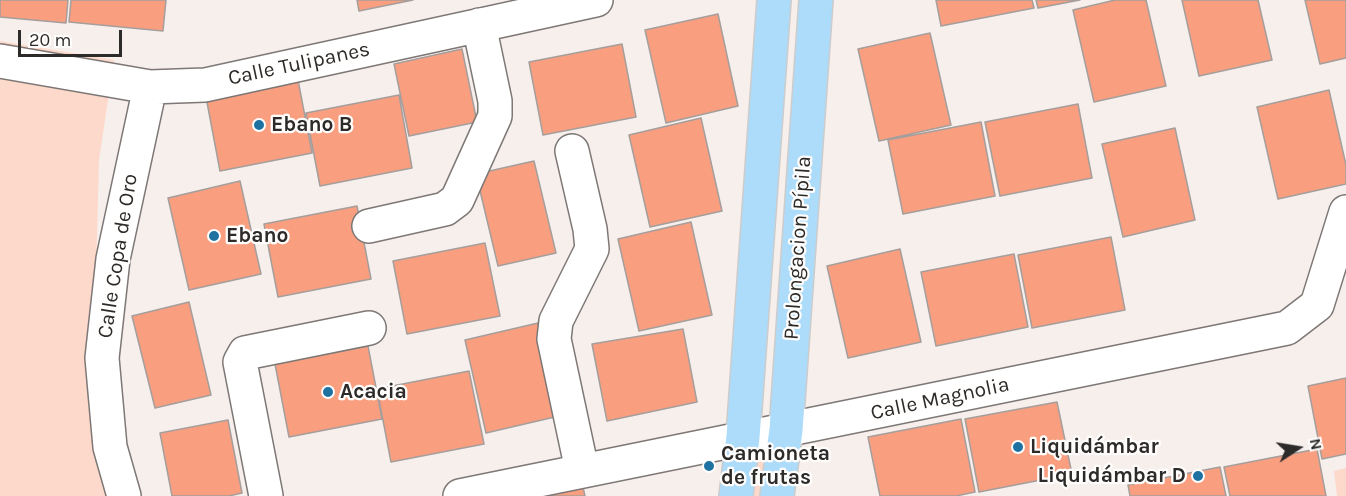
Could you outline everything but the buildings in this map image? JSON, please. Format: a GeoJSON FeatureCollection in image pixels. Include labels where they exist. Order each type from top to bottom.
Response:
{"type":"FeatureCollection","features":[{"type":"Feature","properties":{"kind":"main road","name":"Prolongacion Pípila"},"geometry":{"type":"LineString","coordinates":[[736,496],[743,437],[774,0]]}},
{"type":"Feature","properties":{"kind":"main road","name":"Prolongacion Pípila"},"geometry":{"type":"LineString","coordinates":[[777,496],[786,430],[816,0]]}},
{"type":"Feature","properties":{"kind":"street","name":"Calle Tulipanes"},"geometry":{"type":"LineString","coordinates":[[0,61],[150,87],[205,85],[596,0]]}},
{"type":"Feature","properties":{"kind":"street"},"geometry":{"type":"LineString","coordinates":[[369,226],[445,209],[457,200],[495,116],[495,101],[479,26]]}},
{"type":"Feature","properties":{"kind":"street","name":"Calle Copa de Oro"},"geometry":{"type":"LineString","coordinates":[[124,496],[110,447],[102,358],[113,259],[150,87]]}},
{"type":"Feature","properties":{"kind":"street"},"geometry":{"type":"LineString","coordinates":[[572,151],[590,229],[591,249],[556,321],[555,339],[582,470]]}},
{"type":"Feature","properties":{"kind":"street","name":"Calle Magnolia"},"geometry":{"type":"LineString","coordinates":[[460,496],[1287,328],[1317,305],[1346,212]]}},
{"type":"Feature","properties":{"kind":"street"},"geometry":{"type":"LineString","coordinates":[[266,496],[240,362],[244,352],[369,328]]}},
{"type":"Feature","properties":{"kind":"shaded area"},"geometry":{"type":"Polygon","coordinates":[[[0,41],[114,60],[99,160],[94,353],[117,496],[0,496],[0,41]]]}},
{"type":"Feature","properties":{"kind":"shaded area"},"geometry":{"type":"Polygon","coordinates":[[[777,459],[775,496],[754,496],[757,461],[777,459]]]}},
{"type":"Feature","properties":{"kind":"shaded area"},"geometry":{"type":"Polygon","coordinates":[[[1346,468],[1346,496],[1337,496],[1334,471],[1346,468]]]}},
{"type":"Feature","properties":{"kind":"place","name":"Ebano B"},"geometry":{"type":"Point","coordinates":[259,125]}},
{"type":"Feature","properties":{"kind":"place","name":"Ebano"},"geometry":{"type":"Point","coordinates":[214,236]}},
{"type":"Feature","properties":{"kind":"place","name":"Acacia"},"geometry":{"type":"Point","coordinates":[328,392]}},
{"type":"Feature","properties":{"kind":"place","name":"Liquidámbar"},"geometry":{"type":"Point","coordinates":[1018,447]}},
{"type":"Feature","properties":{"kind":"place","name":"Camioneta de frutas"},"geometry":{"type":"Point","coordinates":[709,466]}},
{"type":"Feature","properties":{"kind":"place","name":"Liquidámbar D"},"geometry":{"type":"Point","coordinates":[1198,476]}}]}
